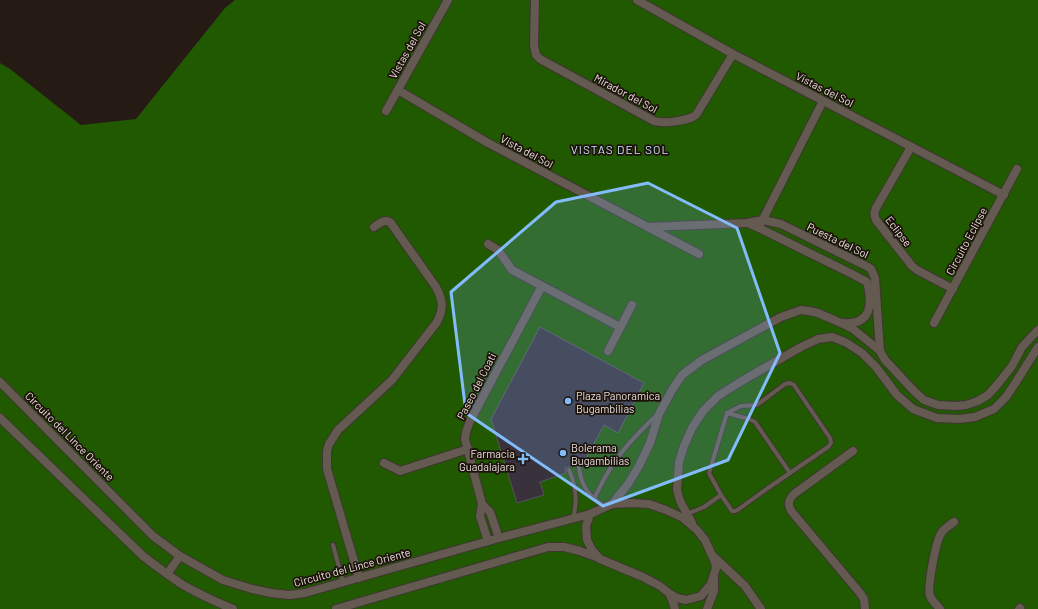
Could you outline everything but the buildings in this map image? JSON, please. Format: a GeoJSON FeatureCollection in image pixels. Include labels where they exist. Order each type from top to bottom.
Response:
{"type":"FeatureCollection","features":[{"type":"Feature","properties":{"kind":"street","name":"Vistas del Sol"},"geometry":{"type":"LineString","coordinates":[[386,111],[448,0]]}},
{"type":"Feature","properties":{"kind":"street","name":"Mirador del Sol"},"geometry":{"type":"LineString","coordinates":[[535,0],[534,45],[536,55],[540,59],[659,122],[690,119],[696,115],[733,54]]}},
{"type":"Feature","properties":{"kind":"street","name":"Vistas del Sol"},"geometry":{"type":"LineString","coordinates":[[637,0],[733,54],[1004,195]]}},
{"type":"Feature","properties":{"kind":"street","name":"Vista del Sol"},"geometry":{"type":"LineString","coordinates":[[398,90],[488,143],[698,254]]}},
{"type":"Feature","properties":{"kind":"street"},"geometry":{"type":"LineString","coordinates":[[759,228],[822,101]]}},
{"type":"Feature","properties":{"kind":"street","name":"Eclipse"},"geometry":{"type":"LineString","coordinates":[[911,147],[876,208],[874,217],[912,266],[953,289]]}},
{"type":"Feature","properties":{"kind":"street","name":"Circuito Eclipse"},"geometry":{"type":"LineString","coordinates":[[934,323],[1017,169]]}},
{"type":"Feature","properties":{"kind":"street"},"geometry":{"type":"LineString","coordinates":[[359,578],[326,469],[327,450],[338,430],[392,380],[437,322],[442,308],[442,301],[436,287],[390,222],[387,220],[383,221],[374,227]]}},
{"type":"Feature","properties":{"kind":"street"},"geometry":{"type":"LineString","coordinates":[[648,227],[747,223],[763,220]]}},
{"type":"Feature","properties":{"kind":"street","name":"Puesta del Sol"},"geometry":{"type":"LineString","coordinates":[[763,220],[781,224],[871,269],[871,280]]}},
{"type":"Feature","properties":{"kind":"street"},"geometry":{"type":"LineString","coordinates":[[747,223],[850,272],[871,280]]}},
{"type":"Feature","properties":{"kind":"street"},"geometry":{"type":"LineString","coordinates":[[488,244],[498,250],[512,270],[620,327]]}},
{"type":"Feature","properties":{"kind":"street"},"geometry":{"type":"LineString","coordinates":[[850,272],[856,261]]}},
{"type":"Feature","properties":{"kind":"street"},"geometry":{"type":"LineString","coordinates":[[841,323],[856,323],[865,318],[870,302],[871,280]]}},
{"type":"Feature","properties":{"kind":"street"},"geometry":{"type":"LineString","coordinates":[[871,280],[880,351]]}},
{"type":"Feature","properties":{"kind":"street","name":"Paseo del Coati"},"geometry":{"type":"LineString","coordinates":[[488,541],[480,516],[482,504],[465,439],[466,432],[470,421],[542,286]]}},
{"type":"Feature","properties":{"kind":"street"},"geometry":{"type":"LineString","coordinates":[[608,351],[632,305]]}},
{"type":"Feature","properties":{"kind":"street"},"geometry":{"type":"LineString","coordinates":[[609,506],[628,484],[639,466],[650,443],[659,414],[682,375],[702,360],[781,317],[801,310],[810,311],[818,313],[853,329],[880,351],[885,360],[924,400],[938,405],[955,406],[966,405],[978,401],[988,395],[1012,366],[1022,347],[1038,330]]}},
{"type":"Feature","properties":{"kind":"street"},"geometry":{"type":"LineString","coordinates":[[336,609],[363,605],[548,547],[564,547],[580,550],[643,577],[660,586],[677,598],[686,600],[701,596],[711,584],[716,568],[713,556],[705,540],[697,530],[680,501],[678,490],[679,462],[692,428],[703,412],[718,396],[801,346],[818,339],[832,338],[845,342],[862,353],[897,394],[913,409],[938,418],[959,419],[975,417],[994,409],[1009,392],[1038,347]]}},
{"type":"Feature","properties":{"kind":"street","name":"Circuito del Lince Oriente"},"geometry":{"type":"LineString","coordinates":[[0,382],[153,536],[180,556],[223,580],[271,593],[290,595],[305,593],[488,541],[590,514],[609,506]]}},
{"type":"Feature","properties":{"kind":"street"},"geometry":{"type":"LineString","coordinates":[[0,418],[143,556],[184,586],[234,609]]}},
{"type":"Feature","properties":{"kind":"street"},"geometry":{"type":"LineString","coordinates":[[384,463],[400,471],[468,449]]}},
{"type":"Feature","properties":{"kind":"street"},"geometry":{"type":"LineString","coordinates":[[853,451],[790,497],[788,502],[789,508],[792,512],[860,593],[864,599],[865,609]]}},
{"type":"Feature","properties":{"kind":"street"},"geometry":{"type":"LineString","coordinates":[[609,506],[631,503],[649,504],[683,518],[697,530]]}},
{"type":"Feature","properties":{"kind":"street","name":"Paseo del Coati"},"geometry":{"type":"LineString","coordinates":[[482,504],[490,512],[499,538]]}},
{"type":"Feature","properties":{"kind":"street"},"geometry":{"type":"LineString","coordinates":[[590,514],[586,526],[587,540],[592,550],[600,559]]}},
{"type":"Feature","properties":{"kind":"street"},"geometry":{"type":"LineString","coordinates":[[937,608],[930,597],[930,580],[941,532],[954,522]]}},
{"type":"Feature","properties":{"kind":"street"},"geometry":{"type":"LineString","coordinates":[[167,574],[180,556]]}},
{"type":"Feature","properties":{"kind":"street"},"geometry":{"type":"LineString","coordinates":[[713,556],[745,586],[761,609]]}},
{"type":"Feature","properties":{"kind":"street"},"geometry":{"type":"LineString","coordinates":[[707,609],[714,590],[714,576]]}},
{"type":"Feature","properties":{"kind":"street"},"geometry":{"type":"LineString","coordinates":[[670,594],[675,609]]}},
{"type":"Feature","properties":{"kind":"lane"},"geometry":{"type":"LineString","coordinates":[[787,383],[794,385],[830,438],[831,443],[828,447],[790,473],[736,511],[730,510],[709,472],[727,413],[741,406],[757,404],[787,383]]}},
{"type":"Feature","properties":{"kind":"lane"},"geometry":{"type":"LineString","coordinates":[[727,413],[755,422],[790,473]]}},
{"type":"Feature","properties":{"kind":"lane"},"geometry":{"type":"LineString","coordinates":[[594,499],[606,474],[621,452],[639,432],[659,414]]}},
{"type":"Feature","properties":{"kind":"lane"},"geometry":{"type":"LineString","coordinates":[[579,467],[582,483],[586,490],[594,499],[609,506]]}},
{"type":"Feature","properties":{"kind":"lane"},"geometry":{"type":"LineString","coordinates":[[569,470],[576,492],[576,504],[573,518]]}},
{"type":"Feature","properties":{"kind":"lane"},"geometry":{"type":"LineString","coordinates":[[687,514],[704,507],[721,495]]}},
{"type":"Feature","properties":{"kind":"lane"},"geometry":{"type":"LineString","coordinates":[[333,545],[343,582]]}},
{"type":"Feature","properties":{"kind":"highlighted area"},"geometry":{"type":"Polygon","coordinates":[[[648,183],[737,228],[780,353],[728,460],[603,506],[466,413],[451,292],[556,202],[648,183]]]}},
{"type":"Feature","properties":{"kind":"green space"},"geometry":{"type":"Polygon","coordinates":[[[235,0],[1038,0],[1038,609],[0,609],[0,63],[10,69],[81,125],[136,119],[225,8],[235,0]]]}},
{"type":"Feature","properties":{"kind":"place","name":"Plaza Panoramica Bugambilias"},"geometry":{"type":"Point","coordinates":[568,401]}},
{"type":"Feature","properties":{"kind":"place","name":"Bolerama Bugambilias"},"geometry":{"type":"Point","coordinates":[563,453]}},
{"type":"Feature","properties":{"kind":"place","name":"Farmacia Guadalajara"},"geometry":{"type":"Point","coordinates":[523,459]}},
{"type":"Feature","properties":{"kind":"district","name":"VISTAS DEL SOL"},"geometry":{"type":"Point","coordinates":[620,149]}}]}
